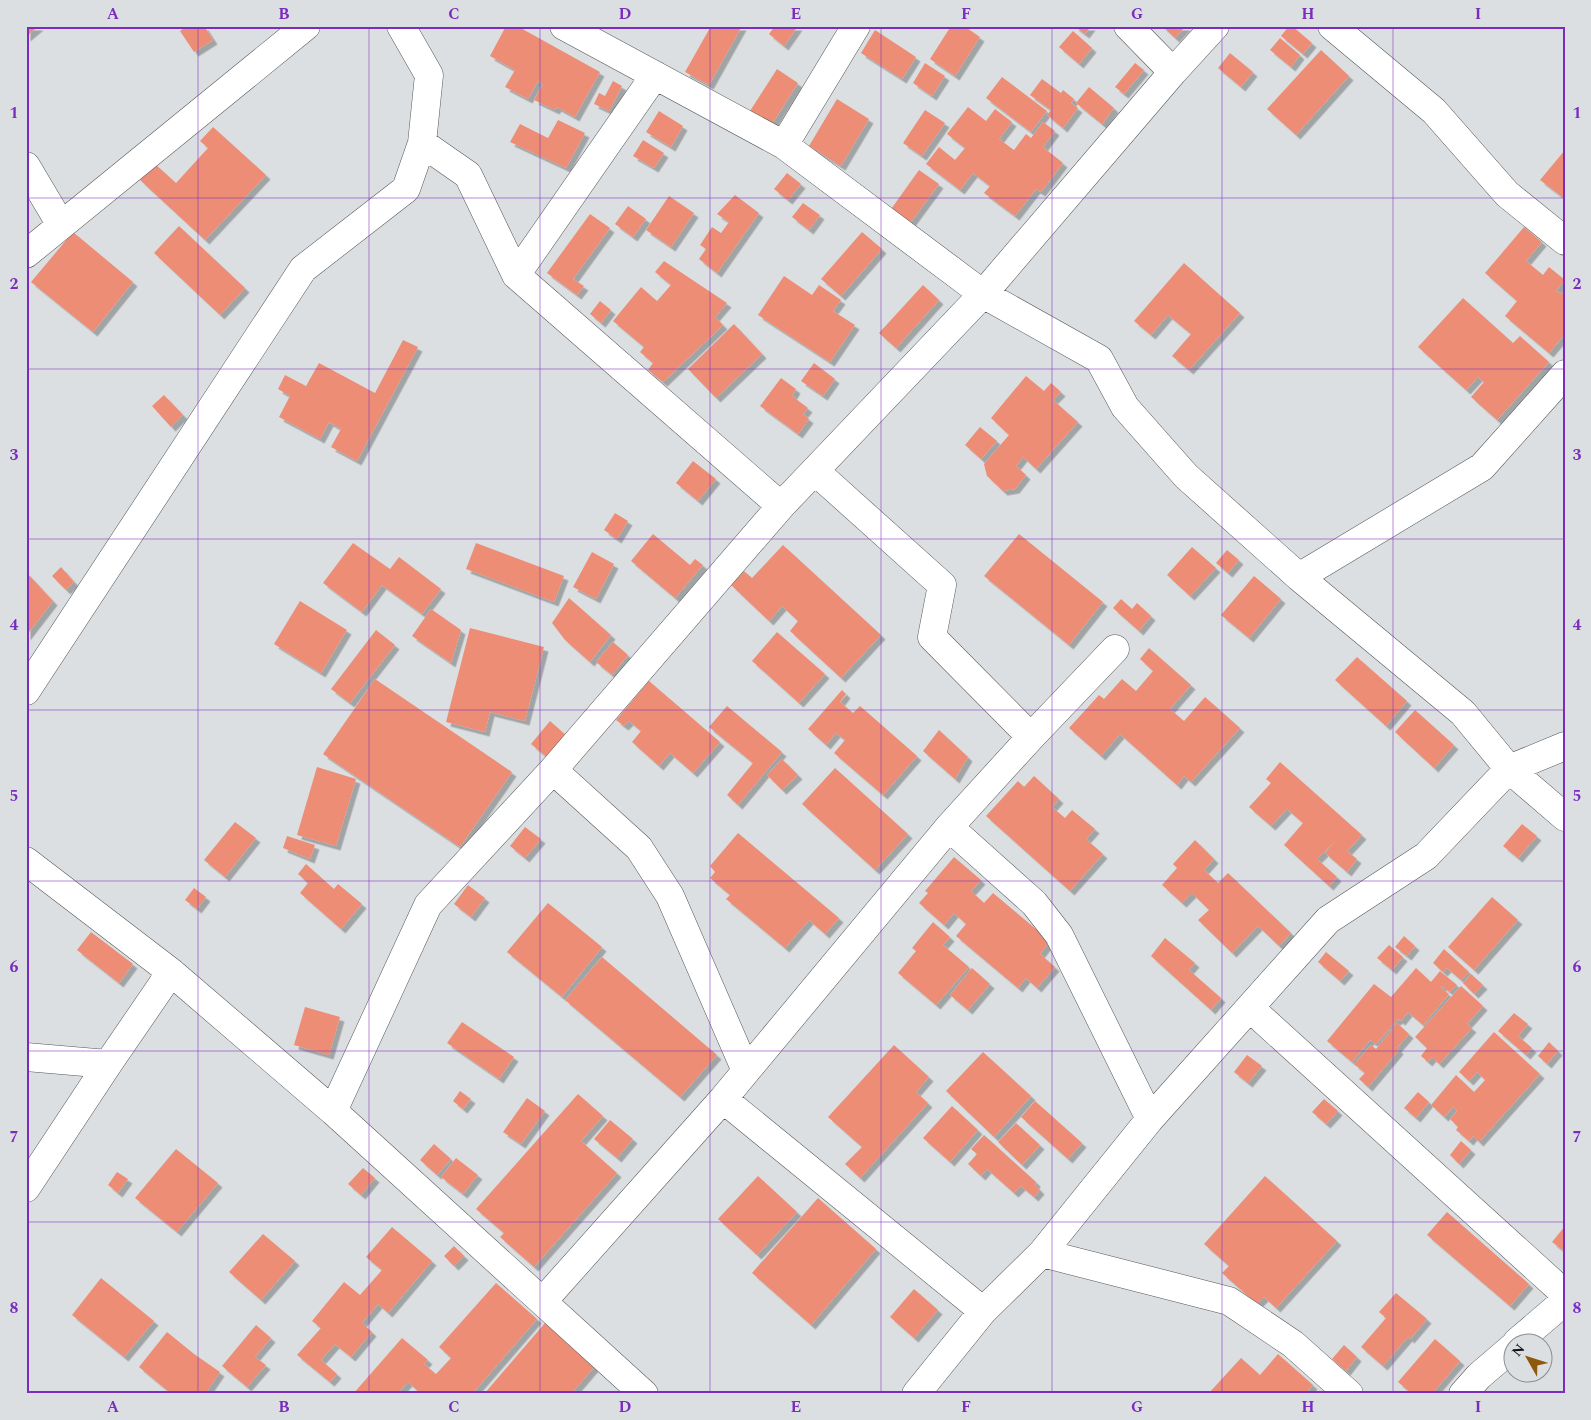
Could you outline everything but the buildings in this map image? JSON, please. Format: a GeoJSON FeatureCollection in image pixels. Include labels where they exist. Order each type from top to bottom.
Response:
{"type":"FeatureCollection","features":[{"type":"Feature","properties":{"kind":"street"},"geometry":{"type":"LineString","coordinates":[[26,254],[306,26]]}},
{"type":"Feature","properties":{"kind":"street"},"geometry":{"type":"LineString","coordinates":[[26,691],[303,268],[406,189],[422,143],[430,75],[401,26]]}},
{"type":"Feature","properties":{"kind":"street"},"geometry":{"type":"LineString","coordinates":[[564,26],[784,145],[983,294],[1099,359],[1125,408],[1186,476],[1300,577],[1463,713],[1509,769],[1565,817]]}},
{"type":"Feature","properties":{"kind":"street"},"geometry":{"type":"LineString","coordinates":[[784,145],[856,26]]}},
{"type":"Feature","properties":{"kind":"street"},"geometry":{"type":"LineString","coordinates":[[1128,26],[1173,72]]}},
{"type":"Feature","properties":{"kind":"street"},"geometry":{"type":"LineString","coordinates":[[333,1111],[428,905],[553,770],[781,506],[983,294],[1173,72],[1215,26]]}},
{"type":"Feature","properties":{"kind":"street"},"geometry":{"type":"LineString","coordinates":[[1332,26],[1434,111],[1508,194],[1565,241]]}},
{"type":"Feature","properties":{"kind":"street"},"geometry":{"type":"LineString","coordinates":[[516,276],[655,75]]}},
{"type":"Feature","properties":{"kind":"street"},"geometry":{"type":"LineString","coordinates":[[422,143],[468,175],[516,276],[781,506]]}},
{"type":"Feature","properties":{"kind":"street"},"geometry":{"type":"LineString","coordinates":[[26,166],[61,225]]}},
{"type":"Feature","properties":{"kind":"street"},"geometry":{"type":"LineString","coordinates":[[1300,577],[1482,467],[1565,374]]}},
{"type":"Feature","properties":{"kind":"street"},"geometry":{"type":"LineString","coordinates":[[814,471],[942,585],[932,637],[1031,737]]}},
{"type":"Feature","properties":{"kind":"street"},"geometry":{"type":"LineString","coordinates":[[543,1301],[723,1099],[949,827],[1115,649]]}},
{"type":"Feature","properties":{"kind":"street"},"geometry":{"type":"LineString","coordinates":[[916,1394],[984,1311],[1042,1254],[1150,1119],[1328,920],[1426,856],[1509,769],[1565,746]]}},
{"type":"Feature","properties":{"kind":"street"},"geometry":{"type":"LineString","coordinates":[[553,770],[640,848],[670,896],[746,1071]]}},
{"type":"Feature","properties":{"kind":"street"},"geometry":{"type":"LineString","coordinates":[[949,827],[1034,903],[1059,935],[1150,1119]]}},
{"type":"Feature","properties":{"kind":"street"},"geometry":{"type":"LineString","coordinates":[[26,861],[171,972],[333,1111],[644,1394]]}},
{"type":"Feature","properties":{"kind":"street"},"geometry":{"type":"LineString","coordinates":[[26,1188],[171,972]]}},
{"type":"Feature","properties":{"kind":"street"},"geometry":{"type":"LineString","coordinates":[[1250,1008],[1565,1294]]}},
{"type":"Feature","properties":{"kind":"street"},"geometry":{"type":"LineString","coordinates":[[26,1057],[108,1064]]}},
{"type":"Feature","properties":{"kind":"street"},"geometry":{"type":"LineString","coordinates":[[723,1099],[984,1311]]}},
{"type":"Feature","properties":{"kind":"street"},"geometry":{"type":"LineString","coordinates":[[1042,1254],[1230,1302],[1293,1344],[1349,1394]]}},
{"type":"Feature","properties":{"kind":"street"},"geometry":{"type":"LineString","coordinates":[[1529,1332],[1565,1301]]}},
{"type":"Feature","properties":{"kind":"street"},"geometry":{"type":"LineString","coordinates":[[1463,1394],[1479,1376],[1504,1355]]}}]}
